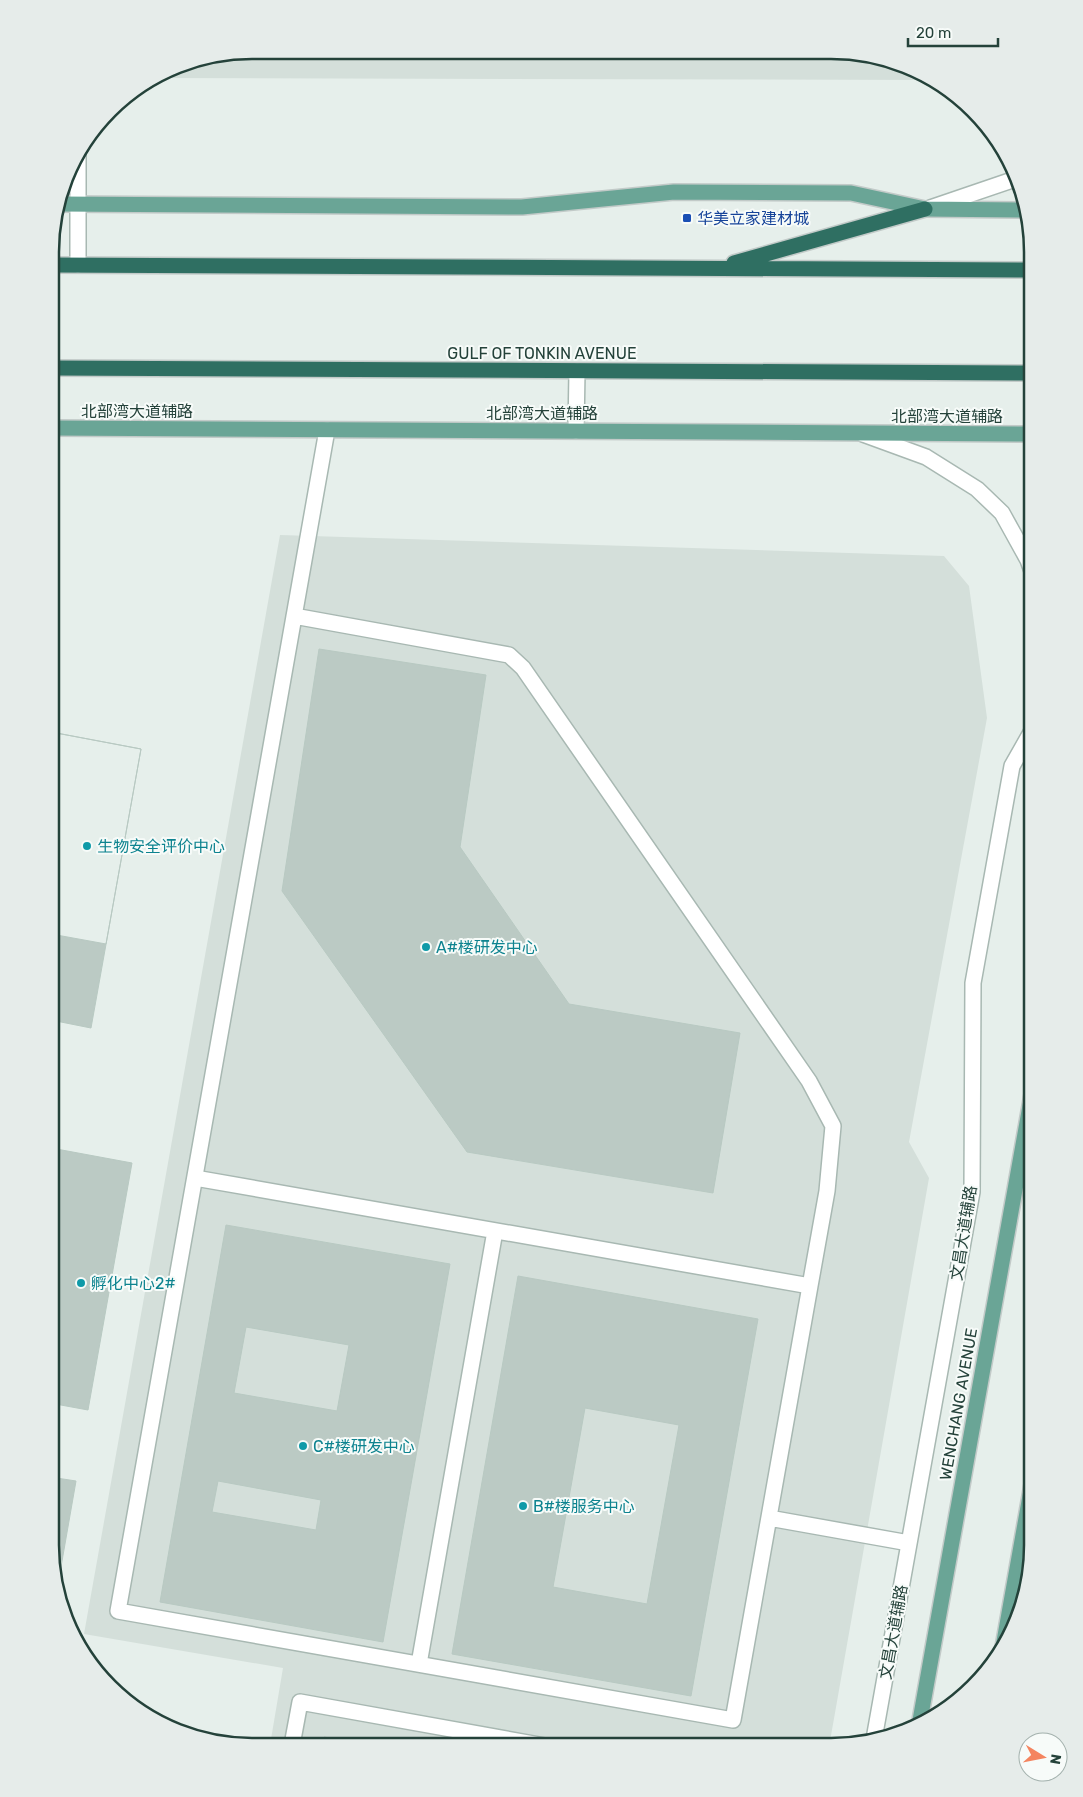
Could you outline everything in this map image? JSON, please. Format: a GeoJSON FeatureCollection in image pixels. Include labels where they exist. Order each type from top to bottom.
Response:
{"type":"FeatureCollection","features":[{"type":"Feature","properties":{"kind":"highway"},"geometry":{"type":"LineString","coordinates":[[717,268],[925,209]]}},
{"type":"Feature","properties":{"kind":"highway"},"geometry":{"type":"LineString","coordinates":[[59,265],[1024,270]]}},
{"type":"Feature","properties":{"kind":"highway","name":"GULF OF TONKIN AVENUE"},"geometry":{"type":"LineString","coordinates":[[59,368],[1024,373]]}},
{"type":"Feature","properties":{"kind":"main road"},"geometry":{"type":"LineString","coordinates":[[64,204],[522,207],[674,192],[753,192],[851,193],[925,209],[1020,210]]}},
{"type":"Feature","properties":{"kind":"main road","name":"北部湾大道辅路"},"geometry":{"type":"LineString","coordinates":[[59,428],[1024,434]]}},
{"type":"Feature","properties":{"kind":"main road","name":"WENCHANG AVENUE"},"geometry":{"type":"LineString","coordinates":[[921,1716],[1024,1139]]}},
{"type":"Feature","properties":{"kind":"main road"},"geometry":{"type":"LineString","coordinates":[[1006,1628],[1024,1528]]}},
{"type":"Feature","properties":{"kind":"street"},"geometry":{"type":"LineString","coordinates":[[78,168],[78,265]]}},
{"type":"Feature","properties":{"kind":"street"},"geometry":{"type":"LineString","coordinates":[[925,209],[1011,180]]}},
{"type":"Feature","properties":{"kind":"street"},"geometry":{"type":"LineString","coordinates":[[576,431],[577,371]]}},
{"type":"Feature","properties":{"kind":"street"},"geometry":{"type":"LineString","coordinates":[[294,616],[508,655],[523,668],[804,1073],[833,1126],[827,1191],[733,1720],[118,1611],[195,1178],[294,616],[327,430]]}},
{"type":"Feature","properties":{"kind":"street"},"geometry":{"type":"LineString","coordinates":[[860,433],[926,457],[977,489],[1002,513],[1024,553]]}},
{"type":"Feature","properties":{"kind":"street","name":"文昌大道辅路"},"geometry":{"type":"LineString","coordinates":[[875,1734],[972,1192],[973,983],[1012,766],[1024,745]]}},
{"type":"Feature","properties":{"kind":"street"},"geometry":{"type":"LineString","coordinates":[[195,1178],[810,1286]]}},
{"type":"Feature","properties":{"kind":"street"},"geometry":{"type":"LineString","coordinates":[[419,1664],[495,1231]]}},
{"type":"Feature","properties":{"kind":"street"},"geometry":{"type":"LineString","coordinates":[[769,1518],[909,1543]]}},
{"type":"Feature","properties":{"kind":"street"},"geometry":{"type":"LineString","coordinates":[[293,1738],[300,1702],[500,1738]]}},
{"type":"Feature","properties":{"kind":"shaded area"},"geometry":{"type":"Polygon","coordinates":[[[239,59],[844,59],[881,65],[919,80],[168,78],[202,65],[239,59]]]}},
{"type":"Feature","properties":{"kind":"shaded area"},"geometry":{"type":"Polygon","coordinates":[[[280,535],[944,556],[969,586],[987,718],[909,1142],[929,1178],[831,1738],[271,1738],[283,1668],[84,1634],[280,535]]]}},
{"type":"Feature","properties":{"kind":"building","name":"A#楼研发中心"},"geometry":{"type":"Polygon","coordinates":[[[319,649],[486,675],[460,847],[569,1004],[740,1033],[713,1193],[467,1152],[282,891],[319,649]]]}},
{"type":"Feature","properties":{"kind":"building","name":"生物安全评价中心"},"geometry":{"type":"Polygon","coordinates":[[[59,734],[141,749],[91,1028],[59,1022],[59,734]]]}},
{"type":"Feature","properties":{"kind":"building","name":"生物安全评价中心"},"geometry":{"type":"Polygon","coordinates":[[[59,734],[141,749],[106,944],[59,935],[59,734]]]}},
{"type":"Feature","properties":{"kind":"building","name":"孵化中心2#"},"geometry":{"type":"Polygon","coordinates":[[[59,1149],[132,1163],[88,1410],[59,1405],[59,1149]]]}},
{"type":"Feature","properties":{"kind":"building","name":"C#楼研发中心"},"geometry":{"type":"Polygon","coordinates":[[[226,1225],[450,1264],[383,1642],[160,1602],[226,1225]],[[246,1327],[234,1393],[337,1411],[349,1345],[246,1327]],[[218,1481],[212,1512],[316,1530],[321,1500],[218,1481]]]}},
{"type":"Feature","properties":{"kind":"building","name":"B#楼服务中心"},"geometry":{"type":"Polygon","coordinates":[[[518,1276],[758,1319],[691,1696],[452,1654],[518,1276]],[[585,1408],[553,1587],[647,1604],[679,1425],[585,1408]]]}},
{"type":"Feature","properties":{"kind":"building"},"geometry":{"type":"Polygon","coordinates":[[[59,1478],[76,1481],[60,1571],[59,1478]]]}},
{"type":"Feature","properties":{"kind":"place","name":"华美立家建材城"},"geometry":{"type":"Point","coordinates":[687,218]}},
{"type":"Feature","properties":{"kind":"place","name":"生物安全评价中心"},"geometry":{"type":"Point","coordinates":[87,846]}},
{"type":"Feature","properties":{"kind":"place","name":"A#楼研发中心"},"geometry":{"type":"Point","coordinates":[426,947]}},
{"type":"Feature","properties":{"kind":"place","name":"孵化中心2#"},"geometry":{"type":"Point","coordinates":[81,1283]}},
{"type":"Feature","properties":{"kind":"place","name":"C#楼研发中心"},"geometry":{"type":"Point","coordinates":[303,1446]}},
{"type":"Feature","properties":{"kind":"place","name":"B#楼服务中心"},"geometry":{"type":"Point","coordinates":[523,1506]}}]}
